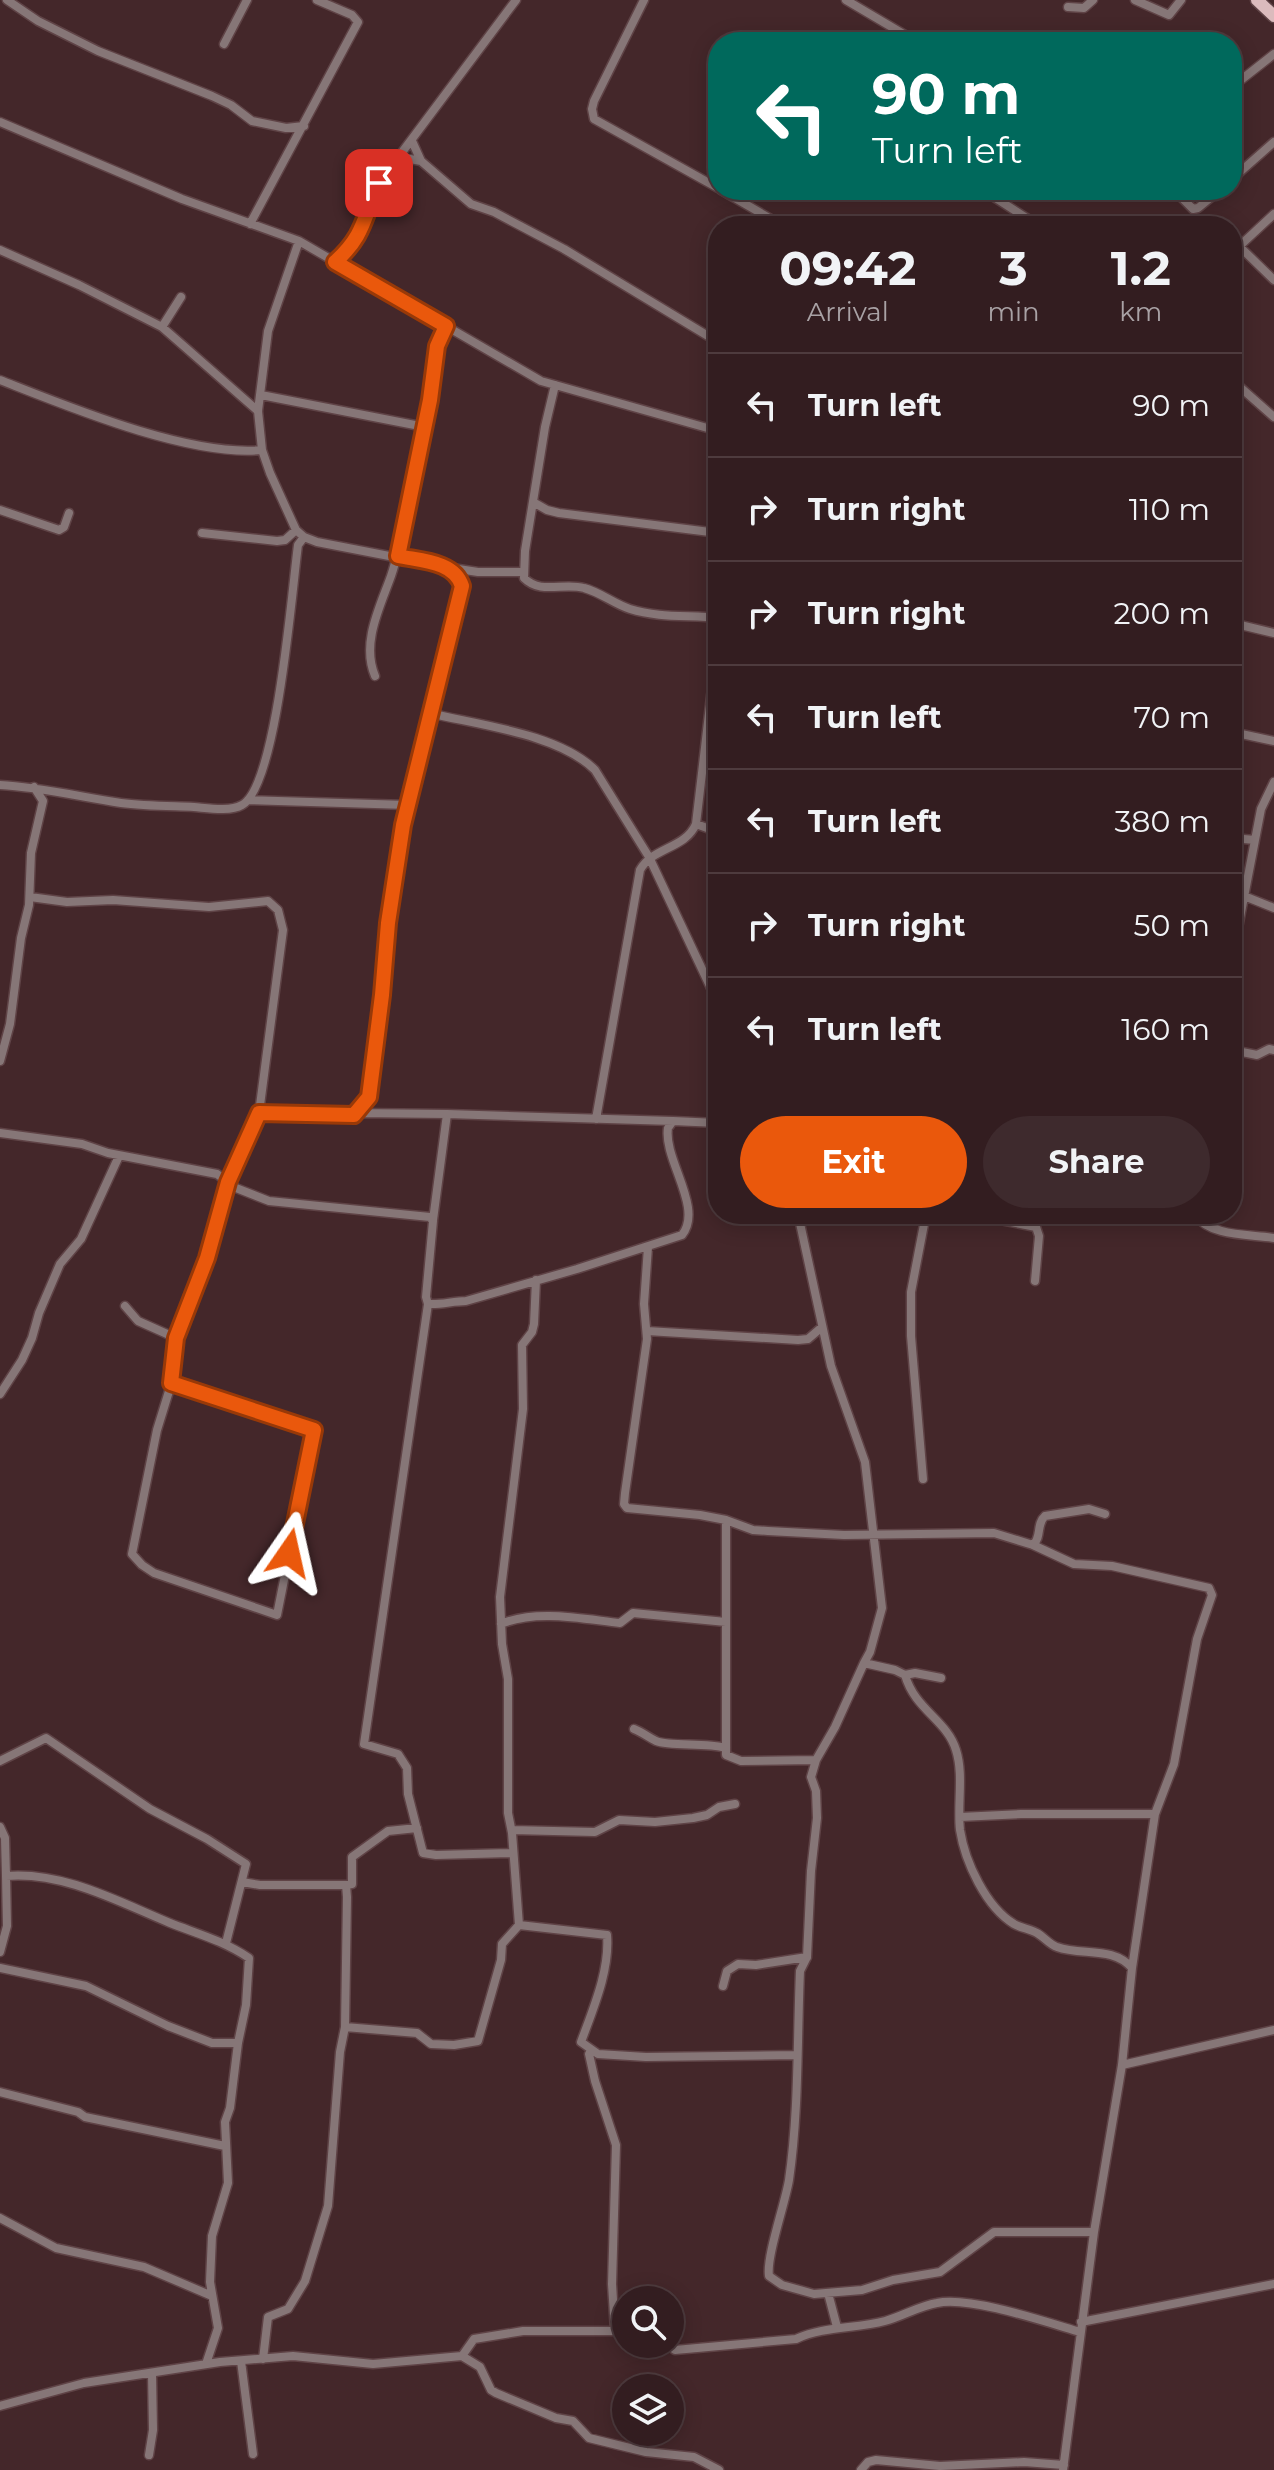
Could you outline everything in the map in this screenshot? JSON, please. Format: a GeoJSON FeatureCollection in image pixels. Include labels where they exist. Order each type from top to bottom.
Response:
{"type":"FeatureCollection","features":[{"type":"Feature","properties":{"kind":"main road"},"geometry":{"type":"LineString","coordinates":[[1257,0],[1274,16]]}},
{"type":"Feature","properties":{"kind":"street"},"geometry":{"type":"LineString","coordinates":[[7,0],[38,21],[98,51],[212,96],[231,105],[252,121],[286,128],[304,126]]}},
{"type":"Feature","properties":{"kind":"street"},"geometry":{"type":"LineString","coordinates":[[224,44],[247,0]]}},
{"type":"Feature","properties":{"kind":"street"},"geometry":{"type":"LineString","coordinates":[[250,224],[358,22],[352,15],[317,0]]}},
{"type":"Feature","properties":{"kind":"street"},"geometry":{"type":"LineString","coordinates":[[335,262],[352,247],[361,233],[379,183],[516,0]]}},
{"type":"Feature","properties":{"kind":"street"},"geometry":{"type":"LineString","coordinates":[[644,0],[594,101],[594,119],[708,182]]}},
{"type":"Feature","properties":{"kind":"street"},"geometry":{"type":"LineString","coordinates":[[846,0],[900,32]]}},
{"type":"Feature","properties":{"kind":"street"},"geometry":{"type":"LineString","coordinates":[[1068,7],[1084,8],[1093,0]]}},
{"type":"Feature","properties":{"kind":"street"},"geometry":{"type":"LineString","coordinates":[[1135,0],[1169,15],[1181,0]]}},
{"type":"Feature","properties":{"kind":"street"},"geometry":{"type":"LineString","coordinates":[[1242,79],[1274,54]]}},
{"type":"Feature","properties":{"kind":"street"},"geometry":{"type":"LineString","coordinates":[[0,122],[182,199],[299,241],[541,381],[708,428]]}},
{"type":"Feature","properties":{"kind":"street"},"geometry":{"type":"LineString","coordinates":[[286,128],[295,142]]}},
{"type":"Feature","properties":{"kind":"street"},"geometry":{"type":"LineString","coordinates":[[412,141],[421,161],[471,204],[494,212],[564,249],[708,336]]}},
{"type":"Feature","properties":{"kind":"street"},"geometry":{"type":"LineString","coordinates":[[1242,170],[1274,142]]}},
{"type":"Feature","properties":{"kind":"street"},"geometry":{"type":"LineString","coordinates":[[399,157],[421,161]]}},
{"type":"Feature","properties":{"kind":"street"},"geometry":{"type":"LineString","coordinates":[[739,200],[766,216]]}},
{"type":"Feature","properties":{"kind":"street"},"geometry":{"type":"LineString","coordinates":[[999,200],[1023,216]]}},
{"type":"Feature","properties":{"kind":"street"},"geometry":{"type":"LineString","coordinates":[[1184,200],[1193,209],[1208,200]]}},
{"type":"Feature","properties":{"kind":"street"},"geometry":{"type":"LineString","coordinates":[[1242,244],[1274,214]]}},
{"type":"Feature","properties":{"kind":"street"},"geometry":{"type":"LineString","coordinates":[[0,785],[34,787],[124,803],[206,808],[237,807],[255,791],[277,709],[300,534],[262,450],[258,411],[268,331],[299,241]]}},
{"type":"Feature","properties":{"kind":"street"},"geometry":{"type":"LineString","coordinates":[[0,250],[162,327],[258,411]]}},
{"type":"Feature","properties":{"kind":"street"},"geometry":{"type":"LineString","coordinates":[[1242,255],[1274,280]]}},
{"type":"Feature","properties":{"kind":"street"},"geometry":{"type":"LineString","coordinates":[[162,327],[181,297]]}},
{"type":"Feature","properties":{"kind":"street"},"geometry":{"type":"LineString","coordinates":[[375,676],[371,664],[373,624],[398,556],[425,427],[437,346],[446,326]]}},
{"type":"Feature","properties":{"kind":"street"},"geometry":{"type":"LineString","coordinates":[[0,380],[56,402],[174,439],[238,452],[262,450]]}},
{"type":"Feature","properties":{"kind":"street"},"geometry":{"type":"LineString","coordinates":[[555,385],[545,427],[524,578],[534,586],[581,587],[613,603],[648,614],[708,617]]}},
{"type":"Feature","properties":{"kind":"street"},"geometry":{"type":"LineString","coordinates":[[1242,389],[1274,417]]}},
{"type":"Feature","properties":{"kind":"street"},"geometry":{"type":"LineString","coordinates":[[261,395],[425,427]]}},
{"type":"Feature","properties":{"kind":"street"},"geometry":{"type":"LineString","coordinates":[[533,502],[559,513],[708,532]]}},
{"type":"Feature","properties":{"kind":"street"},"geometry":{"type":"LineString","coordinates":[[0,510],[59,530],[64,527],[69,513]]}},
{"type":"Feature","properties":{"kind":"street"},"geometry":{"type":"LineString","coordinates":[[202,533],[277,541],[300,534],[338,548],[398,556],[451,568],[478,572],[523,572]]}},
{"type":"Feature","properties":{"kind":"street"},"geometry":{"type":"LineString","coordinates":[[357,1113],[369,1097],[374,1067],[388,923],[407,805],[462,586],[459,576],[451,568]]}},
{"type":"Feature","properties":{"kind":"street"},"geometry":{"type":"LineString","coordinates":[[462,586],[478,572]]}},
{"type":"Feature","properties":{"kind":"street"},"geometry":{"type":"LineString","coordinates":[[1242,625],[1274,633]]}},
{"type":"Feature","properties":{"kind":"street"},"geometry":{"type":"LineString","coordinates":[[429,713],[560,745],[587,762],[606,786],[649,857],[708,982]]}},
{"type":"Feature","properties":{"kind":"street"},"geometry":{"type":"LineString","coordinates":[[596,1119],[640,870],[649,857],[683,841],[696,824],[708,722]]}},
{"type":"Feature","properties":{"kind":"street"},"geometry":{"type":"LineString","coordinates":[[1242,734],[1274,741]]}},
{"type":"Feature","properties":{"kind":"street"},"geometry":{"type":"LineString","coordinates":[[1242,906],[1261,809],[1274,782]]}},
{"type":"Feature","properties":{"kind":"street"},"geometry":{"type":"LineString","coordinates":[[0,1061],[10,1024],[21,938],[30,897],[31,853],[43,801],[34,787]]}},
{"type":"Feature","properties":{"kind":"street"},"geometry":{"type":"LineString","coordinates":[[43,801],[68,793]]}},
{"type":"Feature","properties":{"kind":"street"},"geometry":{"type":"LineString","coordinates":[[248,800],[407,805]]}},
{"type":"Feature","properties":{"kind":"street"},"geometry":{"type":"LineString","coordinates":[[696,824],[708,828]]}},
{"type":"Feature","properties":{"kind":"street"},"geometry":{"type":"LineString","coordinates":[[1242,839],[1255,840]]}},
{"type":"Feature","properties":{"kind":"street"},"geometry":{"type":"LineString","coordinates":[[655,873],[663,850]]}},
{"type":"Feature","properties":{"kind":"street"},"geometry":{"type":"LineString","coordinates":[[1244,896],[1274,908]]}},
{"type":"Feature","properties":{"kind":"street"},"geometry":{"type":"LineString","coordinates":[[30,897],[67,902],[113,900],[209,907],[273,903],[278,910],[283,930],[259,1113],[228,1182],[207,1258],[176,1338],[171,1383],[157,1430],[132,1554],[154,1573],[277,1615],[314,1430],[171,1383]]}},
{"type":"Feature","properties":{"kind":"street"},"geometry":{"type":"LineString","coordinates":[[1242,1052],[1257,1055],[1274,1050]]}},
{"type":"Feature","properties":{"kind":"street"},"geometry":{"type":"LineString","coordinates":[[259,1113],[333,1117],[357,1113],[447,1114],[708,1123]]}},
{"type":"Feature","properties":{"kind":"street"},"geometry":{"type":"LineString","coordinates":[[447,1114],[425,1287],[428,1304],[364,1744],[398,1754],[407,1768],[408,1794],[423,1853],[513,1853]]}},
{"type":"Feature","properties":{"kind":"street"},"geometry":{"type":"LineString","coordinates":[[428,1304],[466,1301],[682,1235],[688,1227],[689,1214],[667,1140],[668,1128],[673,1121]]}},
{"type":"Feature","properties":{"kind":"street"},"geometry":{"type":"LineString","coordinates":[[0,1133],[82,1144],[119,1156],[217,1174],[269,1201],[430,1217],[433,1221]]}},
{"type":"Feature","properties":{"kind":"street"},"geometry":{"type":"LineString","coordinates":[[0,1394],[22,1360],[60,1264],[81,1239],[119,1156]]}},
{"type":"Feature","properties":{"kind":"street"},"geometry":{"type":"LineString","coordinates":[[800,1224],[831,1366],[863,1451],[882,1608],[870,1652],[816,1760],[811,1777],[816,1791],[817,1818],[807,1957],[800,1971],[794,2136],[789,2182],[768,2272],[770,2279],[803,2292],[862,2290],[893,2280],[940,2272],[994,2232],[1094,2232]]}},
{"type":"Feature","properties":{"kind":"street"},"geometry":{"type":"LineString","coordinates":[[923,1479],[911,1336],[911,1292],[924,1224]]}},
{"type":"Feature","properties":{"kind":"street"},"geometry":{"type":"LineString","coordinates":[[1021,1224],[1036,1227],[1039,1236],[1035,1281]]}},
{"type":"Feature","properties":{"kind":"street"},"geometry":{"type":"LineString","coordinates":[[1203,1224],[1223,1231],[1274,1238]]}},
{"type":"Feature","properties":{"kind":"street"},"geometry":{"type":"LineString","coordinates":[[648,1247],[644,1304],[647,1331],[624,1504],[631,1508],[726,1520],[753,1530],[844,1535],[986,1532],[1033,1545],[1074,1564],[1112,1566],[1209,1588],[1212,1595],[1197,1639],[1174,1764],[1155,1814],[1132,1968],[1122,2065],[1081,2322],[1064,2467],[1024,2462],[940,2466],[876,2460],[868,2462],[861,2470]]}},
{"type":"Feature","properties":{"kind":"street"},"geometry":{"type":"LineString","coordinates":[[345,2027],[417,2033],[431,2044],[454,2045],[478,2041],[501,1960],[502,1944],[519,1925],[508,1813],[508,1679],[500,1597],[523,1409],[522,1345],[534,1324],[536,1280]]}},
{"type":"Feature","properties":{"kind":"street"},"geometry":{"type":"LineString","coordinates":[[125,1306],[138,1321],[176,1338]]}},
{"type":"Feature","properties":{"kind":"street"},"geometry":{"type":"LineString","coordinates":[[647,1331],[798,1340],[808,1339],[822,1327]]}},
{"type":"Feature","properties":{"kind":"street"},"geometry":{"type":"LineString","coordinates":[[1033,1545],[1039,1539],[1040,1523],[1045,1516],[1089,1509],[1105,1514]]}},
{"type":"Feature","properties":{"kind":"street"},"geometry":{"type":"LineString","coordinates":[[726,1520],[726,1755],[741,1761],[816,1760]]}},
{"type":"Feature","properties":{"kind":"street"},"geometry":{"type":"LineString","coordinates":[[501,1624],[514,1619],[552,1615],[620,1623],[633,1613],[726,1622]]}},
{"type":"Feature","properties":{"kind":"street"},"geometry":{"type":"LineString","coordinates":[[864,1663],[905,1675],[915,1673],[941,1678]]}},
{"type":"Feature","properties":{"kind":"street"},"geometry":{"type":"LineString","coordinates":[[905,1675],[909,1692],[947,1732],[956,1750],[960,1817],[966,1853],[984,1894],[998,1911],[1015,1924],[1040,1935],[1055,1947],[1108,1954],[1132,1968]]}},
{"type":"Feature","properties":{"kind":"street"},"geometry":{"type":"LineString","coordinates":[[634,1729],[648,1733],[656,1741],[711,1744],[726,1748]]}},
{"type":"Feature","properties":{"kind":"street"},"geometry":{"type":"LineString","coordinates":[[0,1761],[46,1738],[150,1809],[246,1864],[226,1943]]}},
{"type":"Feature","properties":{"kind":"street"},"geometry":{"type":"LineString","coordinates":[[512,1830],[595,1832],[619,1820],[655,1822],[693,1818],[735,1804]]}},
{"type":"Feature","properties":{"kind":"street"},"geometry":{"type":"LineString","coordinates":[[960,1817],[1155,1814]]}},
{"type":"Feature","properties":{"kind":"street"},"geometry":{"type":"LineString","coordinates":[[0,1827],[5,1838],[7,1926],[0,1952]]}},
{"type":"Feature","properties":{"kind":"street"},"geometry":{"type":"LineString","coordinates":[[242,1882],[260,1885],[352,1884],[352,1857],[388,1831],[417,1828]]}},
{"type":"Feature","properties":{"kind":"street"},"geometry":{"type":"LineString","coordinates":[[6,1876],[37,1877],[72,1884],[226,1943],[249,1958],[246,2005],[230,2108],[225,2122],[228,2183],[212,2236],[210,2282],[218,2328],[206,2364]]}},
{"type":"Feature","properties":{"kind":"street"},"geometry":{"type":"LineString","coordinates":[[263,2359],[268,2317],[288,2309],[305,2281],[328,2206],[340,2052],[345,2027],[346,1885]]}},
{"type":"Feature","properties":{"kind":"street"},"geometry":{"type":"LineString","coordinates":[[519,1925],[607,1935],[605,1965],[581,2042],[598,2054],[646,2057],[797,2055]]}},
{"type":"Feature","properties":{"kind":"street"},"geometry":{"type":"LineString","coordinates":[[723,1986],[727,1971],[738,1964],[756,1965],[807,1957]]}},
{"type":"Feature","properties":{"kind":"street"},"geometry":{"type":"LineString","coordinates":[[0,1968],[86,1986],[168,2026],[212,2043],[238,2043]]}},
{"type":"Feature","properties":{"kind":"street"},"geometry":{"type":"LineString","coordinates":[[1122,2065],[1274,2030]]}},
{"type":"Feature","properties":{"kind":"street"},"geometry":{"type":"LineString","coordinates":[[592,2050],[589,2054],[595,2081],[616,2145],[612,2286]]}},
{"type":"Feature","properties":{"kind":"street"},"geometry":{"type":"LineString","coordinates":[[0,2092],[78,2112],[85,2117],[225,2146]]}},
{"type":"Feature","properties":{"kind":"street"},"geometry":{"type":"LineString","coordinates":[[0,2218],[56,2248],[144,2267],[212,2296]]}},
{"type":"Feature","properties":{"kind":"street"},"geometry":{"type":"LineString","coordinates":[[1081,2322],[1274,2284]]}},
{"type":"Feature","properties":{"kind":"street"},"geometry":{"type":"LineString","coordinates":[[828,2293],[837,2327]]}},
{"type":"Feature","properties":{"kind":"street"},"geometry":{"type":"LineString","coordinates":[[684,2349],[796,2339],[837,2327],[885,2321],[940,2302],[1025,2316],[1080,2332]]}},
{"type":"Feature","properties":{"kind":"street"},"geometry":{"type":"LineString","coordinates":[[462,2356],[474,2339],[523,2331],[612,2331]]}},
{"type":"Feature","properties":{"kind":"street"},"geometry":{"type":"LineString","coordinates":[[0,2406],[84,2383],[206,2364],[315,2357],[373,2364],[462,2356],[480,2367],[491,2390],[556,2418],[573,2421],[589,2438],[646,2452],[694,2457],[719,2470]]}},
{"type":"Feature","properties":{"kind":"street"},"geometry":{"type":"LineString","coordinates":[[241,2361],[253,2454]]}},
{"type":"Feature","properties":{"kind":"street"},"geometry":{"type":"LineString","coordinates":[[149,2455],[153,2430],[152,2374]]}},
{"type":"Feature","properties":{"kind":"route"},"geometry":{"type":"LineString","coordinates":[[289,1553],[314,1430],[171,1383],[176,1338],[207,1258],[228,1182],[259,1113],[333,1117],[354,1115],[369,1097],[388,923],[403,825],[462,586],[459,576],[451,568],[398,556],[414,467],[425,427],[437,346],[446,326],[335,262],[352,247],[361,233],[379,183]]}}]}
